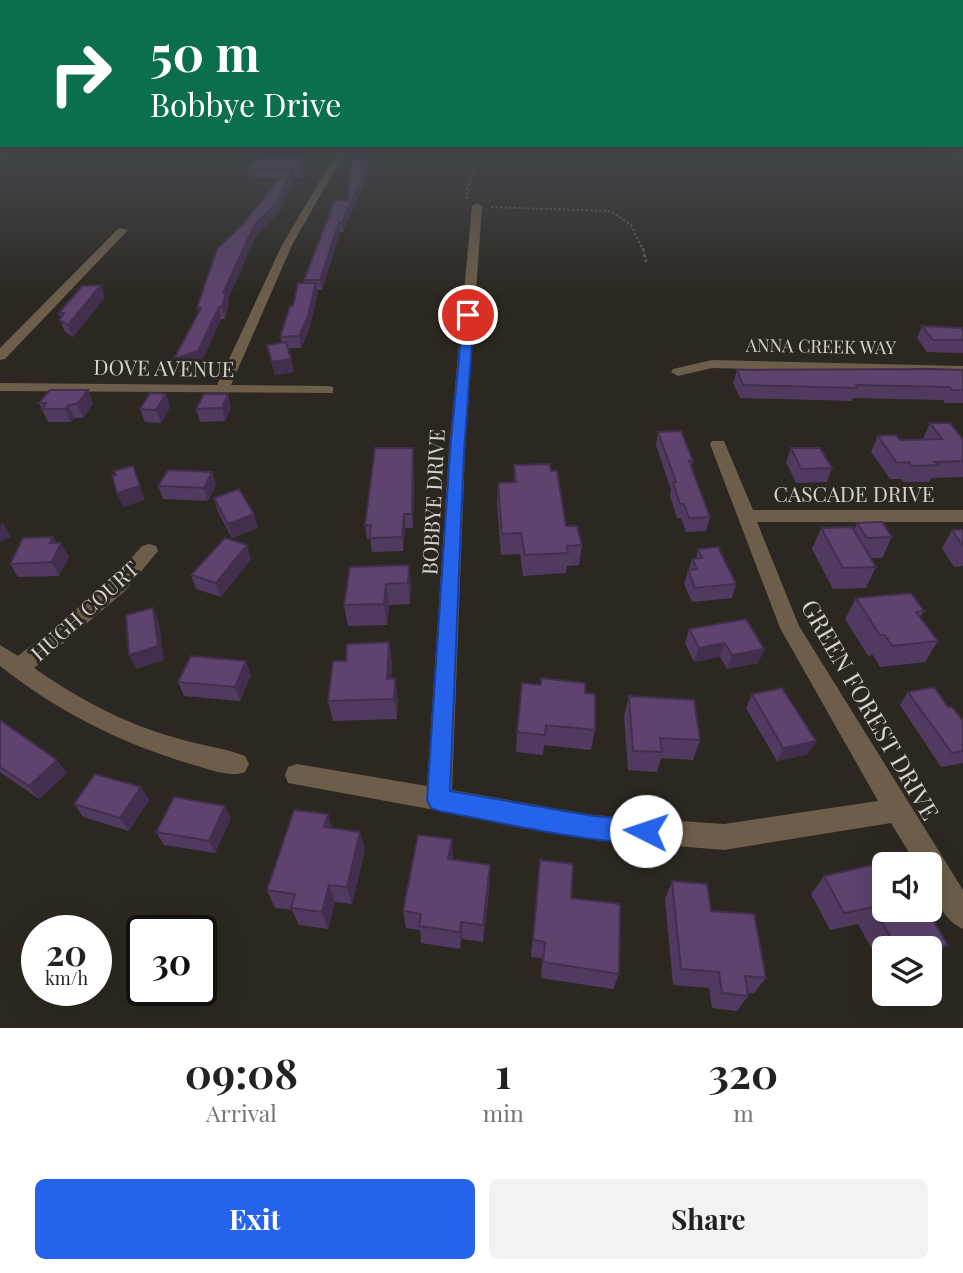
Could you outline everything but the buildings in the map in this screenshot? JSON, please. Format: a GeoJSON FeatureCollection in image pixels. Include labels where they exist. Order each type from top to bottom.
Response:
{"type":"FeatureCollection","features":[{"type":"Feature","properties":{"kind":"street"},"geometry":{"type":"LineString","coordinates":[[222,389],[287,245],[313,200]]}},
{"type":"Feature","properties":{"kind":"street","name":"BOBBYE DRIVE"},"geometry":{"type":"LineString","coordinates":[[439,800],[457,451],[477,206]]}},
{"type":"Feature","properties":{"kind":"street"},"geometry":{"type":"LineString","coordinates":[[0,356],[123,230]]}},
{"type":"Feature","properties":{"kind":"street","name":"ANNA CREEK WAY"},"geometry":{"type":"LineString","coordinates":[[678,372],[712,364],[848,365],[963,370]]}},
{"type":"Feature","properties":{"kind":"street","name":"DOVE AVENUE"},"geometry":{"type":"LineString","coordinates":[[0,387],[328,390]]}},
{"type":"Feature","properties":{"kind":"street","name":"GREEN FOREST DRIVE"},"geometry":{"type":"LineString","coordinates":[[718,444],[790,628],[897,810],[963,915]]}},
{"type":"Feature","properties":{"kind":"street","name":"CASCADE DRIVE"},"geometry":{"type":"LineString","coordinates":[[744,516],[963,516]]}},
{"type":"Feature","properties":{"kind":"street","name":"HUGH COURT"},"geometry":{"type":"LineString","coordinates":[[18,669],[118,586],[149,551]]}},
{"type":"Feature","properties":{"kind":"street"},"geometry":{"type":"LineString","coordinates":[[0,654],[58,698],[121,731],[183,752],[237,764]]}},
{"type":"Feature","properties":{"kind":"street"},"geometry":{"type":"LineString","coordinates":[[297,775],[593,827],[724,837],[897,810]]}},
{"type":"Feature","properties":{"kind":"path"},"geometry":{"type":"LineString","coordinates":[[465,200],[477,206],[611,211],[626,217],[637,233],[646,261]]}},
{"type":"Feature","properties":{"kind":"route"},"geometry":{"type":"LineString","coordinates":[[468,315],[457,451],[439,800],[593,827],[646,831]]}}]}
